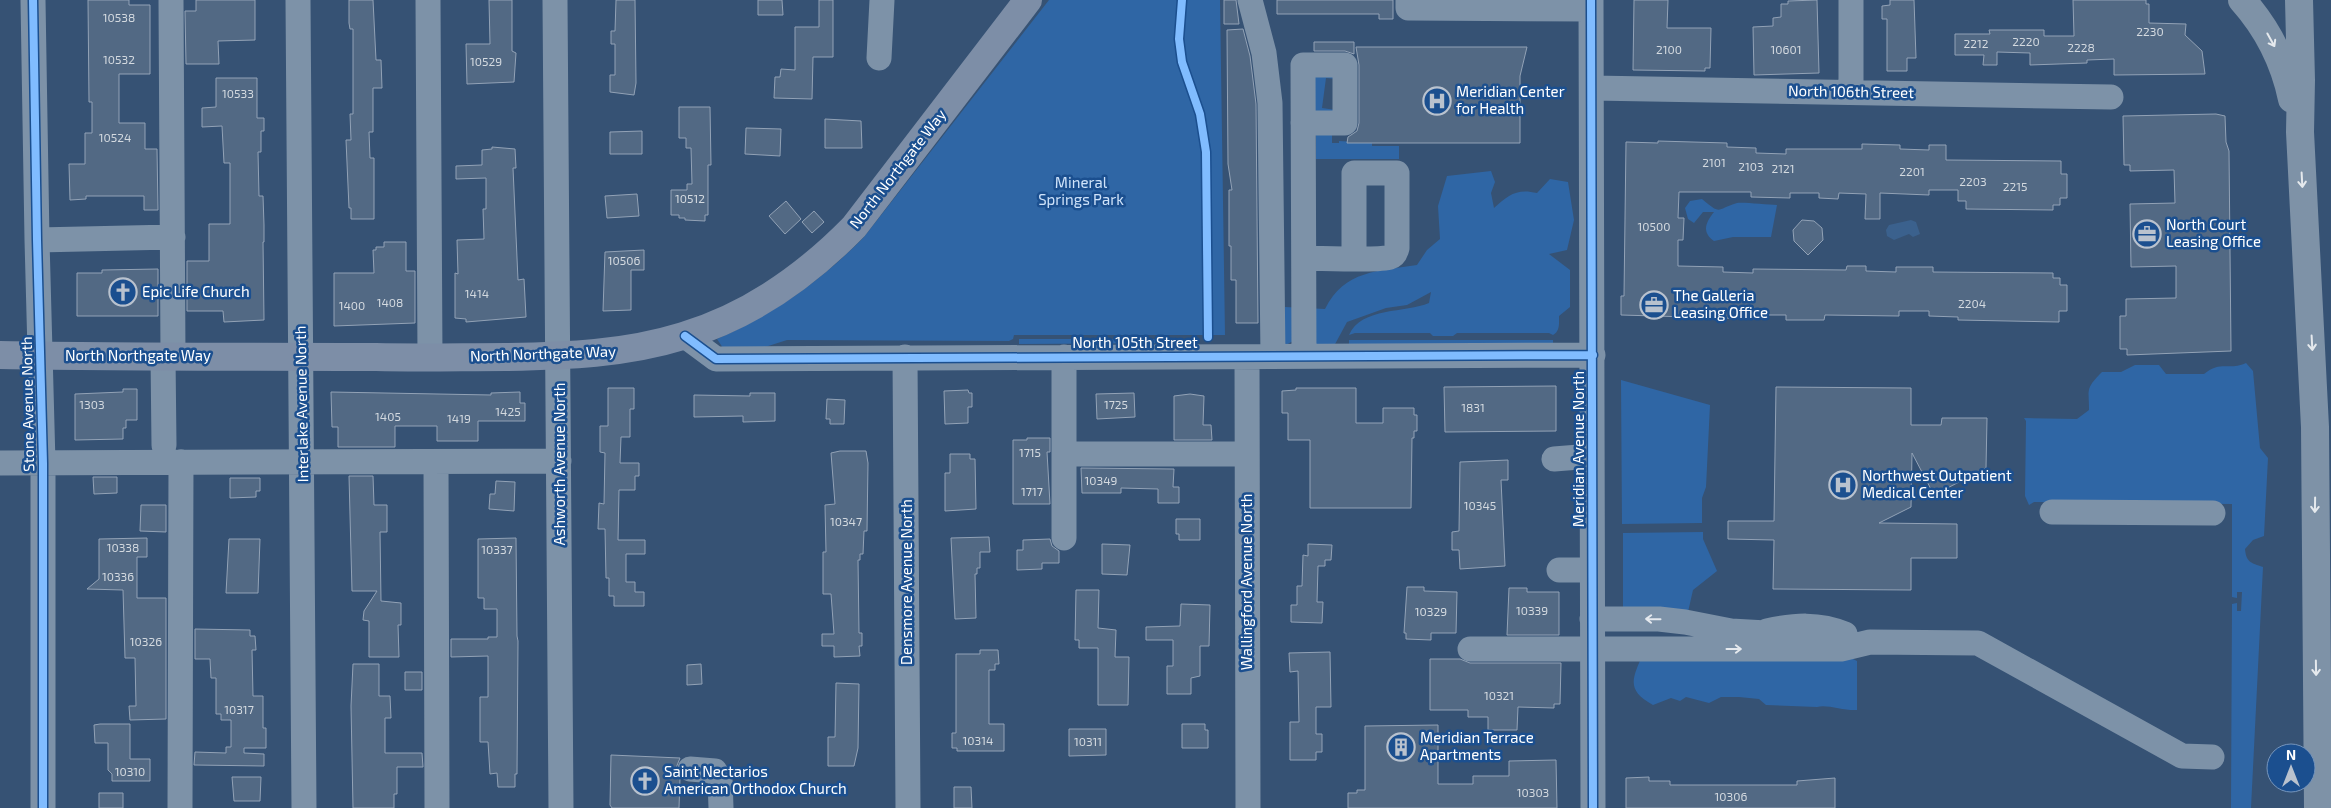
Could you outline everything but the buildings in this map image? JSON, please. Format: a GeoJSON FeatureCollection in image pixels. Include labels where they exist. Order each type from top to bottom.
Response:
{"type":"FeatureCollection","features":[{"type":"Feature","properties":{"kind":"highway"},"geometry":{"type":"LineString","coordinates":[[2242,0],[2262,25],[2277,51],[2289,85],[2300,132]]}},
{"type":"Feature","properties":{"kind":"highway"},"geometry":{"type":"LineString","coordinates":[[2299,0],[2300,132],[2315,427],[2318,808]]}},
{"type":"Feature","properties":{"kind":"main road","name":"North Northgate Way"},"geometry":{"type":"LineString","coordinates":[[0,355],[430,358],[559,356],[627,350],[685,336],[721,322],[765,300],[812,267],[834,247],[854,226],[1028,0]]}},
{"type":"Feature","properties":{"kind":"street","name":"Stone Avenue North"},"geometry":{"type":"LineString","coordinates":[[33,0],[37,240],[42,356],[43,808]]}},
{"type":"Feature","properties":{"kind":"street"},"geometry":{"type":"LineString","coordinates":[[171,0],[173,237],[168,356],[180,808]]}},
{"type":"Feature","properties":{"kind":"street","name":"Interlake Avenue North"},"geometry":{"type":"LineString","coordinates":[[298,0],[304,808]]}},
{"type":"Feature","properties":{"kind":"street"},"geometry":{"type":"LineString","coordinates":[[428,0],[430,358]]}},
{"type":"Feature","properties":{"kind":"street","name":"Ashworth Avenue North"},"geometry":{"type":"LineString","coordinates":[[555,0],[561,808]]}},
{"type":"Feature","properties":{"kind":"street"},"geometry":{"type":"LineString","coordinates":[[879,58],[882,0]]}},
{"type":"Feature","properties":{"kind":"street"},"geometry":{"type":"LineString","coordinates":[[1250,0],[1264,53],[1270,103],[1273,356]]}},
{"type":"Feature","properties":{"kind":"street"},"geometry":{"type":"LineString","coordinates":[[1408,0],[1408,8],[1591,4]]}},
{"type":"Feature","properties":{"kind":"street"},"geometry":{"type":"LineString","coordinates":[[1851,0],[1851,92]]}},
{"type":"Feature","properties":{"kind":"street","name":"Meridian Avenue North"},"geometry":{"type":"LineString","coordinates":[[1591,4],[1593,808]]}},
{"type":"Feature","properties":{"kind":"street","name":"North 106th Street"},"geometry":{"type":"LineString","coordinates":[[1592,88],[2111,97]]}},
{"type":"Feature","properties":{"kind":"street"},"geometry":{"type":"LineString","coordinates":[[1304,123],[1304,356]]}},
{"type":"Feature","properties":{"kind":"street"},"geometry":{"type":"LineString","coordinates":[[37,240],[173,237]]}},
{"type":"Feature","properties":{"kind":"street"},"geometry":{"type":"LineString","coordinates":[[1304,258],[1354,258]]}},
{"type":"Feature","properties":{"kind":"street","name":"North 105th Street"},"geometry":{"type":"LineString","coordinates":[[685,336],[716,358],[1593,355]]}},
{"type":"Feature","properties":{"kind":"street","name":"Densmore Avenue North"},"geometry":{"type":"LineString","coordinates":[[905,357],[908,808]]}},
{"type":"Feature","properties":{"kind":"street"},"geometry":{"type":"LineString","coordinates":[[1064,357],[1064,538]]}},
{"type":"Feature","properties":{"kind":"street","name":"Wallingford Avenue North"},"geometry":{"type":"LineString","coordinates":[[1247,357],[1248,808]]}},
{"type":"Feature","properties":{"kind":"street"},"geometry":{"type":"LineString","coordinates":[[0,463],[43,463],[172,454],[302,463],[559,461]]}},
{"type":"Feature","properties":{"kind":"street"},"geometry":{"type":"LineString","coordinates":[[1064,454],[1247,454]]}},
{"type":"Feature","properties":{"kind":"street"},"geometry":{"type":"LineString","coordinates":[[1554,459],[1592,456]]}},
{"type":"Feature","properties":{"kind":"street"},"geometry":{"type":"LineString","coordinates":[[436,462],[437,808]]}},
{"type":"Feature","properties":{"kind":"street"},"geometry":{"type":"LineString","coordinates":[[2052,512],[2213,513]]}},
{"type":"Feature","properties":{"kind":"street"},"geometry":{"type":"LineString","coordinates":[[1559,570],[1592,570]]}},
{"type":"Feature","properties":{"kind":"street"},"geometry":{"type":"LineString","coordinates":[[1592,619],[1659,619],[1731,631],[1829,637],[1845,634],[1870,642]]}},
{"type":"Feature","properties":{"kind":"street"},"geometry":{"type":"LineString","coordinates":[[1470,649],[1841,649],[1870,642],[1978,643],[2182,756],[2212,757]]}},
{"type":"Feature","properties":{"kind":"street"},"geometry":{"type":"LineString","coordinates":[[690,769],[715,771],[720,779],[721,808]]}},
{"type":"Feature","properties":{"kind":"green space","name":"Mineral Springs Park"},"geometry":{"type":"Polygon","coordinates":[[[1049,0],[1220,0],[1225,335],[1014,335],[1013,339],[1009,341],[787,340],[756,350],[723,348],[717,339],[758,319],[796,295],[831,268],[864,237],[1049,0]]]}},
{"type":"Feature","properties":{"kind":"green space"},"geometry":{"type":"Polygon","coordinates":[[[1331,72],[1337,79],[1326,78],[1322,108],[1336,110],[1334,115],[1311,110],[1311,78],[1331,72]]]}},
{"type":"Feature","properties":{"kind":"green space"},"geometry":{"type":"Polygon","coordinates":[[[1316,135],[1332,135],[1332,143],[1339,143],[1339,141],[1372,143],[1372,146],[1399,146],[1399,159],[1316,159],[1316,135]]]}},
{"type":"Feature","properties":{"kind":"green space"},"geometry":{"type":"Polygon","coordinates":[[[1491,171],[1495,182],[1491,193],[1494,208],[1504,199],[1518,192],[1537,193],[1550,179],[1568,182],[1574,220],[1567,250],[1549,254],[1570,270],[1570,307],[1559,316],[1559,327],[1553,335],[1549,333],[1457,333],[1453,336],[1433,336],[1430,333],[1355,333],[1349,335],[1355,326],[1374,315],[1429,303],[1431,292],[1407,305],[1386,308],[1347,322],[1334,346],[1317,346],[1304,335],[1284,346],[1285,307],[1325,309],[1333,296],[1352,280],[1376,271],[1417,265],[1427,250],[1440,239],[1438,206],[1447,176],[1491,171]]]}},
{"type":"Feature","properties":{"kind":"green space"},"geometry":{"type":"Polygon","coordinates":[[[1702,199],[1713,208],[1719,210],[1737,203],[1777,205],[1771,237],[1733,237],[1714,241],[1707,234],[1706,227],[1714,212],[1703,212],[1694,223],[1688,219],[1685,208],[1690,201],[1702,199]]]}},
{"type":"Feature","properties":{"kind":"green space"},"geometry":{"type":"Polygon","coordinates":[[[1019,339],[1194,339],[1194,343],[1019,344],[1019,339]]]}},
{"type":"Feature","properties":{"kind":"green space"},"geometry":{"type":"Polygon","coordinates":[[[1349,340],[1553,340],[1553,344],[1349,344],[1349,340]]]}},
{"type":"Feature","properties":{"kind":"green space"},"geometry":{"type":"Polygon","coordinates":[[[2246,363],[2253,371],[2260,448],[2268,458],[2264,536],[2253,540],[2245,549],[2250,561],[2263,567],[2251,808],[2231,808],[2232,604],[2237,603],[2237,611],[2241,611],[2242,592],[2237,592],[2237,598],[2232,597],[2232,504],[2034,502],[2029,505],[2025,496],[2026,421],[2024,418],[2077,419],[2089,410],[2090,386],[2102,372],[2121,372],[2135,365],[2159,365],[2166,374],[2204,374],[2220,366],[2235,366],[2246,363]]]}},
{"type":"Feature","properties":{"kind":"green space"},"geometry":{"type":"Polygon","coordinates":[[[1621,380],[1710,405],[1706,487],[1702,498],[1702,523],[1622,524],[1621,380]]]}},
{"type":"Feature","properties":{"kind":"green space"},"geometry":{"type":"Polygon","coordinates":[[[1703,532],[1703,539],[1717,571],[1693,590],[1688,612],[1623,609],[1623,533],[1703,532]]]}},
{"type":"Feature","properties":{"kind":"green space"},"geometry":{"type":"Polygon","coordinates":[[[1643,654],[1849,657],[1857,661],[1857,710],[1826,706],[1766,705],[1759,699],[1739,697],[1721,697],[1709,703],[1686,697],[1680,701],[1671,698],[1653,705],[1644,700],[1635,689],[1634,677],[1643,654]]]}},
{"type":"Feature","properties":{"kind":"shaded area"},"geometry":{"type":"Polygon","coordinates":[[[1911,220],[1916,222],[1920,234],[1913,237],[1909,234],[1894,240],[1887,236],[1886,230],[1889,225],[1911,220]]]}},
{"type":"Feature","properties":{"kind":"cycle path"},"geometry":{"type":"LineString","coordinates":[[33,0],[43,463],[43,808]]}},
{"type":"Feature","properties":{"kind":"cycle path"},"geometry":{"type":"LineString","coordinates":[[1182,0],[1179,39],[1182,62],[1200,114],[1206,152],[1208,337]]}},
{"type":"Feature","properties":{"kind":"cycle path"},"geometry":{"type":"LineString","coordinates":[[1591,0],[1593,808]]}},
{"type":"Feature","properties":{"kind":"cycle path"},"geometry":{"type":"LineString","coordinates":[[685,336],[716,359],[1593,355]]}},
{"type":"Feature","properties":{"kind":"place","name":"Meridian Center for Health"},"geometry":{"type":"Point","coordinates":[1437,101]}},
{"type":"Feature","properties":{"kind":"place","name":"North Court Leasing Office"},"geometry":{"type":"Point","coordinates":[2147,234]}},
{"type":"Feature","properties":{"kind":"place","name":"Epic Life Church"},"geometry":{"type":"Point","coordinates":[123,292]}},
{"type":"Feature","properties":{"kind":"place","name":"The Galleria Leasing Office"},"geometry":{"type":"Point","coordinates":[1654,305]}},
{"type":"Feature","properties":{"kind":"place","name":"Northwest Outpatient Medical Center"},"geometry":{"type":"Point","coordinates":[1843,485]}},
{"type":"Feature","properties":{"kind":"place","name":"Meridian Terrace Apartments"},"geometry":{"type":"Point","coordinates":[1401,747]}},
{"type":"Feature","properties":{"kind":"place","name":"Saint Nectarios American Orthodox Church"},"geometry":{"type":"Point","coordinates":[645,781]}}]}
